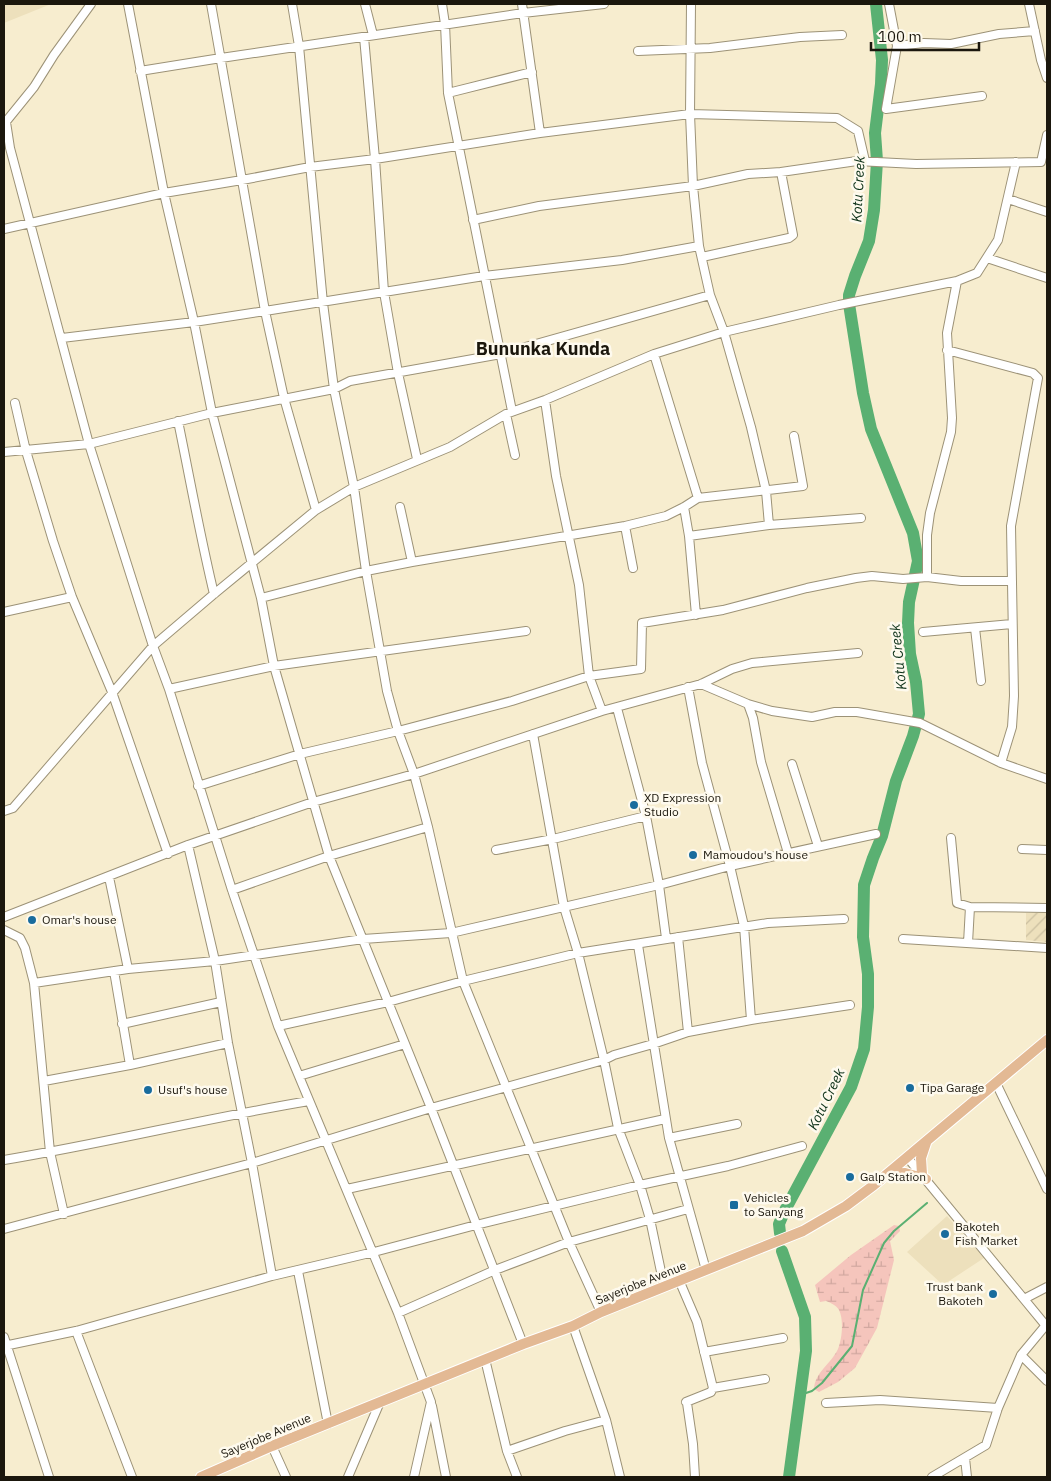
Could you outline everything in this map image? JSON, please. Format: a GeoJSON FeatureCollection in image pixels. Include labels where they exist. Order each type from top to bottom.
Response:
{"type":"FeatureCollection","features":[{"type":"Feature","properties":{"kind":"main road","name":"Sayerjobe Avenue"},"geometry":{"type":"LineString","coordinates":[[201,1477],[424,1384],[573,1326],[601,1312],[664,1286],[778,1242],[825,1220],[886,1175],[1047,1040]]}},
{"type":"Feature","properties":{"kind":"main road"},"geometry":{"type":"LineString","coordinates":[[886,1175],[905,1173],[924,1177],[922,1152],[926,1141]]}},
{"type":"Feature","properties":{"kind":"street"},"geometry":{"type":"LineString","coordinates":[[91,4],[34,86],[5,123],[10,148],[89,444],[153,646],[169,689],[214,836],[278,1026],[374,1252],[431,1402],[446,1477]]}},
{"type":"Feature","properties":{"kind":"street"},"geometry":{"type":"LineString","coordinates":[[128,4],[164,193],[194,322],[212,413],[261,598],[274,666],[313,802],[329,856],[431,1108],[452,1166],[523,1344]]}},
{"type":"Feature","properties":{"kind":"street"},"geometry":{"type":"LineString","coordinates":[[210,4],[265,311],[284,398],[316,510]]}},
{"type":"Feature","properties":{"kind":"street"},"geometry":{"type":"LineString","coordinates":[[292,4],[300,46],[322,303],[334,389],[354,487],[366,571],[387,691],[398,731],[414,774],[428,827],[463,982],[569,1242],[601,1312]]}},
{"type":"Feature","properties":{"kind":"street"},"geometry":{"type":"LineString","coordinates":[[365,4],[373,35]]}},
{"type":"Feature","properties":{"kind":"street"},"geometry":{"type":"LineString","coordinates":[[442,4],[445,24],[448,93],[501,354],[515,456]]}},
{"type":"Feature","properties":{"kind":"street"},"geometry":{"type":"LineString","coordinates":[[522,4],[540,133]]}},
{"type":"Feature","properties":{"kind":"street"},"geometry":{"type":"LineString","coordinates":[[140,71],[445,24],[604,4]]}},
{"type":"Feature","properties":{"kind":"street"},"geometry":{"type":"LineString","coordinates":[[691,4],[690,114],[693,186],[700,246],[710,296],[724,332],[751,427],[766,491],[769,525]]}},
{"type":"Feature","properties":{"kind":"street"},"geometry":{"type":"LineString","coordinates":[[889,4],[897,46],[886,109],[982,96]]}},
{"type":"Feature","properties":{"kind":"street"},"geometry":{"type":"LineString","coordinates":[[1029,4],[1041,60],[1047,78]]}},
{"type":"Feature","properties":{"kind":"street"},"geometry":{"type":"LineString","coordinates":[[897,46],[924,43],[952,44],[999,34],[1035,31]]}},
{"type":"Feature","properties":{"kind":"street"},"geometry":{"type":"LineString","coordinates":[[638,51],[710,48],[800,37],[842,35]]}},
{"type":"Feature","properties":{"kind":"street"},"geometry":{"type":"LineString","coordinates":[[364,37],[384,292],[398,373],[417,459]]}},
{"type":"Feature","properties":{"kind":"street"},"geometry":{"type":"LineString","coordinates":[[448,93],[532,72]]}},
{"type":"Feature","properties":{"kind":"street"},"geometry":{"type":"LineString","coordinates":[[4,229],[164,193],[310,167],[458,147],[540,133],[690,114],[837,118],[858,131],[865,161]]}},
{"type":"Feature","properties":{"kind":"street"},"geometry":{"type":"LineString","coordinates":[[473,220],[539,206],[693,186],[748,174],[781,172],[857,161],[916,164],[1041,162],[1047,135]]}},
{"type":"Feature","properties":{"kind":"street"},"geometry":{"type":"LineString","coordinates":[[4,811],[13,808],[153,646],[316,510],[354,487],[450,446],[509,413],[546,400],[654,354],[724,332],[839,305],[957,281],[978,273],[998,240],[1016,162]]}},
{"type":"Feature","properties":{"kind":"street"},"geometry":{"type":"LineString","coordinates":[[702,257],[789,238],[794,234],[781,172]]}},
{"type":"Feature","properties":{"kind":"street"},"geometry":{"type":"LineString","coordinates":[[1008,199],[1047,212]]}},
{"type":"Feature","properties":{"kind":"street"},"geometry":{"type":"LineString","coordinates":[[62,338],[194,322],[484,276],[622,260],[700,246]]}},
{"type":"Feature","properties":{"kind":"street"},"geometry":{"type":"LineString","coordinates":[[988,258],[1047,278]]}},
{"type":"Feature","properties":{"kind":"street"},"geometry":{"type":"LineString","coordinates":[[927,577],[927,535],[930,513],[951,432],[952,418],[947,350],[948,322],[957,281]]}},
{"type":"Feature","properties":{"kind":"street"},"geometry":{"type":"LineString","coordinates":[[4,452],[89,444],[212,413],[334,389],[350,381],[501,354],[710,296]]}},
{"type":"Feature","properties":{"kind":"street"},"geometry":{"type":"LineString","coordinates":[[947,350],[1033,373],[1037,375],[1038,381],[1013,509],[1011,541],[1013,716],[1012,727],[1001,762]]}},
{"type":"Feature","properties":{"kind":"street"},"geometry":{"type":"LineString","coordinates":[[654,354],[698,498]]}},
{"type":"Feature","properties":{"kind":"street"},"geometry":{"type":"LineString","coordinates":[[1038,381],[1047,384]]}},
{"type":"Feature","properties":{"kind":"street"},"geometry":{"type":"LineString","coordinates":[[546,400],[556,476],[579,584],[589,676],[602,711]]}},
{"type":"Feature","properties":{"kind":"street"},"geometry":{"type":"LineString","coordinates":[[15,403],[26,451],[53,542],[72,597],[112,692],[168,854]]}},
{"type":"Feature","properties":{"kind":"street"},"geometry":{"type":"LineString","coordinates":[[178,421],[202,545],[214,594]]}},
{"type":"Feature","properties":{"kind":"street"},"geometry":{"type":"LineString","coordinates":[[261,598],[366,571],[625,526],[666,516],[698,498],[803,486],[794,436]]}},
{"type":"Feature","properties":{"kind":"street"},"geometry":{"type":"LineString","coordinates":[[400,507],[412,562]]}},
{"type":"Feature","properties":{"kind":"street"},"geometry":{"type":"LineString","coordinates":[[684,507],[696,615]]}},
{"type":"Feature","properties":{"kind":"street"},"geometry":{"type":"LineString","coordinates":[[688,536],[769,525],[861,518]]}},
{"type":"Feature","properties":{"kind":"street"},"geometry":{"type":"LineString","coordinates":[[625,526],[633,568]]}},
{"type":"Feature","properties":{"kind":"street"},"geometry":{"type":"LineString","coordinates":[[198,786],[300,754],[512,701],[589,676],[641,669],[642,623],[696,615],[856,578],[872,576],[927,577],[961,581],[1012,581]]}},
{"type":"Feature","properties":{"kind":"street"},"geometry":{"type":"LineString","coordinates":[[4,612],[72,597]]}},
{"type":"Feature","properties":{"kind":"street"},"geometry":{"type":"LineString","coordinates":[[923,632],[1012,624]]}},
{"type":"Feature","properties":{"kind":"street"},"geometry":{"type":"LineString","coordinates":[[975,628],[981,681]]}},
{"type":"Feature","properties":{"kind":"street"},"geometry":{"type":"LineString","coordinates":[[169,689],[274,666],[526,631]]}},
{"type":"Feature","properties":{"kind":"street"},"geometry":{"type":"LineString","coordinates":[[4,917],[188,845],[313,802],[414,774],[602,711],[701,684],[752,663],[858,653]]}},
{"type":"Feature","properties":{"kind":"street"},"geometry":{"type":"LineString","coordinates":[[701,684],[748,704],[772,711],[801,716],[819,716],[844,712],[917,722],[1015,769],[1047,779]]}},
{"type":"Feature","properties":{"kind":"street"},"geometry":{"type":"LineString","coordinates":[[688,687],[702,762],[744,926],[751,1020]]}},
{"type":"Feature","properties":{"kind":"street"},"geometry":{"type":"LineString","coordinates":[[748,704],[753,718],[761,762],[788,853]]}},
{"type":"Feature","properties":{"kind":"street"},"geometry":{"type":"LineString","coordinates":[[617,708],[646,816],[659,885],[666,938]]}},
{"type":"Feature","properties":{"kind":"street"},"geometry":{"type":"LineString","coordinates":[[533,734],[564,908],[578,953],[604,1060],[618,1128],[640,1185],[650,1219],[664,1286]]}},
{"type":"Feature","properties":{"kind":"street"},"geometry":{"type":"LineString","coordinates":[[792,764],[818,846]]}},
{"type":"Feature","properties":{"kind":"street"},"geometry":{"type":"LineString","coordinates":[[496,850],[553,839],[646,816]]}},
{"type":"Feature","properties":{"kind":"street"},"geometry":{"type":"LineString","coordinates":[[232,890],[329,856],[428,827]]}},
{"type":"Feature","properties":{"kind":"street"},"geometry":{"type":"LineString","coordinates":[[34,983],[128,969],[215,961],[363,939],[451,933],[564,908],[730,866],[876,834]]}},
{"type":"Feature","properties":{"kind":"street"},"geometry":{"type":"LineString","coordinates":[[951,838],[957,902],[970,907],[1047,908]]}},
{"type":"Feature","properties":{"kind":"street"},"geometry":{"type":"LineString","coordinates":[[188,845],[215,961],[228,1043],[272,1276]]}},
{"type":"Feature","properties":{"kind":"street"},"geometry":{"type":"LineString","coordinates":[[1022,849],[1047,850]]}},
{"type":"Feature","properties":{"kind":"street"},"geometry":{"type":"LineString","coordinates":[[109,877],[128,969]]}},
{"type":"Feature","properties":{"kind":"street"},"geometry":{"type":"LineString","coordinates":[[968,943],[970,907]]}},
{"type":"Feature","properties":{"kind":"street"},"geometry":{"type":"LineString","coordinates":[[278,1026],[388,1002],[578,953],[768,923],[844,920]]}},
{"type":"Feature","properties":{"kind":"street"},"geometry":{"type":"LineString","coordinates":[[4,930],[20,938],[25,948],[34,983],[50,1152],[64,1214]]}},
{"type":"Feature","properties":{"kind":"street"},"geometry":{"type":"LineString","coordinates":[[678,937],[688,1032]]}},
{"type":"Feature","properties":{"kind":"street"},"geometry":{"type":"LineString","coordinates":[[903,939],[1047,948]]}},
{"type":"Feature","properties":{"kind":"street"},"geometry":{"type":"LineString","coordinates":[[638,945],[665,1119],[706,1270]]}},
{"type":"Feature","properties":{"kind":"street"},"geometry":{"type":"LineString","coordinates":[[114,971],[130,1065]]}},
{"type":"Feature","properties":{"kind":"street"},"geometry":{"type":"LineString","coordinates":[[122,1024],[221,1002]]}},
{"type":"Feature","properties":{"kind":"street"},"geometry":{"type":"LineString","coordinates":[[4,1229],[252,1163],[431,1108],[604,1060],[614,1055],[688,1032],[850,1005]]}},
{"type":"Feature","properties":{"kind":"street"},"geometry":{"type":"LineString","coordinates":[[44,1081],[130,1065],[228,1043]]}},
{"type":"Feature","properties":{"kind":"street"},"geometry":{"type":"LineString","coordinates":[[299,1076],[405,1044]]}},
{"type":"Feature","properties":{"kind":"street"},"geometry":{"type":"LineString","coordinates":[[996,1083],[1047,1189]]}},
{"type":"Feature","properties":{"kind":"street"},"geometry":{"type":"LineString","coordinates":[[4,1160],[242,1112],[309,1101]]}},
{"type":"Feature","properties":{"kind":"street"},"geometry":{"type":"LineString","coordinates":[[347,1189],[665,1119]]}},
{"type":"Feature","properties":{"kind":"street"},"geometry":{"type":"LineString","coordinates":[[669,1138],[737,1124]]}},
{"type":"Feature","properties":{"kind":"street"},"geometry":{"type":"LineString","coordinates":[[48,1477],[5,1343],[76,1331],[272,1276],[640,1185],[728,1166],[802,1146]]}},
{"type":"Feature","properties":{"kind":"street"},"geometry":{"type":"LineString","coordinates":[[907,1157],[1046,1326],[1021,1355],[998,1408],[986,1445],[932,1477]]}},
{"type":"Feature","properties":{"kind":"street"},"geometry":{"type":"LineString","coordinates":[[398,1313],[495,1270],[569,1242],[688,1208]]}},
{"type":"Feature","properties":{"kind":"street"},"geometry":{"type":"LineString","coordinates":[[298,1271],[328,1424]]}},
{"type":"Feature","properties":{"kind":"street"},"geometry":{"type":"LineString","coordinates":[[679,1280],[697,1322],[713,1388]]}},
{"type":"Feature","properties":{"kind":"street"},"geometry":{"type":"LineString","coordinates":[[1024,1299],[1047,1287]]}},
{"type":"Feature","properties":{"kind":"street"},"geometry":{"type":"LineString","coordinates":[[573,1326],[606,1420],[620,1477]]}},
{"type":"Feature","properties":{"kind":"street"},"geometry":{"type":"LineString","coordinates":[[76,1331],[132,1477]]}},
{"type":"Feature","properties":{"kind":"street"},"geometry":{"type":"LineString","coordinates":[[704,1352],[783,1338]]}},
{"type":"Feature","properties":{"kind":"street"},"geometry":{"type":"LineString","coordinates":[[1021,1355],[1047,1381]]}},
{"type":"Feature","properties":{"kind":"street"},"geometry":{"type":"LineString","coordinates":[[486,1359],[507,1451],[517,1477]]}},
{"type":"Feature","properties":{"kind":"street"},"geometry":{"type":"LineString","coordinates":[[695,1477],[693,1444],[686,1402],[711,1392],[713,1388],[765,1378]]}},
{"type":"Feature","properties":{"kind":"street"},"geometry":{"type":"LineString","coordinates":[[826,1403],[880,1400],[998,1408]]}},
{"type":"Feature","properties":{"kind":"street"},"geometry":{"type":"LineString","coordinates":[[348,1477],[380,1402]]}},
{"type":"Feature","properties":{"kind":"street"},"geometry":{"type":"LineString","coordinates":[[414,1477],[431,1402]]}},
{"type":"Feature","properties":{"kind":"street"},"geometry":{"type":"LineString","coordinates":[[507,1451],[565,1431],[606,1420]]}},
{"type":"Feature","properties":{"kind":"street"},"geometry":{"type":"LineString","coordinates":[[272,1446],[286,1477]]}},
{"type":"Feature","properties":{"kind":"street"},"geometry":{"type":"LineString","coordinates":[[965,1458],[967,1477]]}},
{"type":"Feature","properties":{"kind":"shaded area"},"geometry":{"type":"Polygon","coordinates":[[[4,4],[51,4],[4,23],[4,4]]]}},
{"type":"Feature","properties":{"kind":"shaded area"},"geometry":{"type":"Polygon","coordinates":[[[1026,913],[1047,913],[1047,942],[1026,940],[1026,913]]]}},
{"type":"Feature","properties":{"kind":"shaded area","name":"Bakoteh Fish Market"},"geometry":{"type":"Polygon","coordinates":[[[947,1216],[984,1258],[943,1285],[907,1252],[947,1216]]]}},
{"type":"Feature","properties":{"kind":"green space"},"geometry":{"type":"Polygon","coordinates":[[[894,1225],[899,1226],[900,1231],[890,1241],[894,1260],[877,1328],[855,1368],[838,1382],[819,1392],[814,1389],[815,1383],[838,1349],[841,1340],[842,1324],[841,1314],[835,1305],[826,1301],[820,1302],[815,1285],[851,1255],[894,1225]]]}},
{"type":"Feature","properties":{"kind":"waterway","name":"Kotu Creek"},"geometry":{"type":"LineString","coordinates":[[780,1233],[779,1224],[784,1212],[851,1087],[864,1049],[868,1007],[868,974],[863,937],[864,885],[882,836],[896,781],[919,714],[916,682],[910,654],[908,623],[909,602],[918,561],[913,533],[871,429],[863,393],[849,304],[849,295],[855,276],[869,241],[874,210],[877,161],[875,133],[882,60],[876,4]]}},
{"type":"Feature","properties":{"kind":"waterway"},"geometry":{"type":"LineString","coordinates":[[800,1395],[812,1391],[822,1383],[852,1346],[863,1290],[884,1243],[894,1231],[927,1203]]}},
{"type":"Feature","properties":{"kind":"waterway","name":"Kotu Creek"},"geometry":{"type":"LineString","coordinates":[[782,1251],[805,1317],[806,1351],[789,1477]]}},
{"type":"Feature","properties":{"kind":"place","name":"XD Expression Studio"},"geometry":{"type":"Point","coordinates":[634,805]}},
{"type":"Feature","properties":{"kind":"place","name":"Mamoudou's house"},"geometry":{"type":"Point","coordinates":[693,855]}},
{"type":"Feature","properties":{"kind":"place","name":"Omar's house"},"geometry":{"type":"Point","coordinates":[32,920]}},
{"type":"Feature","properties":{"kind":"place","name":"Tipa Garage"},"geometry":{"type":"Point","coordinates":[910,1088]}},
{"type":"Feature","properties":{"kind":"place","name":"Usuf's house"},"geometry":{"type":"Point","coordinates":[148,1090]}},
{"type":"Feature","properties":{"kind":"place","name":"Galp Station"},"geometry":{"type":"Point","coordinates":[850,1177]}},
{"type":"Feature","properties":{"kind":"place","name":"Vehicles to Sanyang"},"geometry":{"type":"Point","coordinates":[734,1205]}},
{"type":"Feature","properties":{"kind":"place","name":"Bakoteh Fish Market"},"geometry":{"type":"Point","coordinates":[945,1234]}},
{"type":"Feature","properties":{"kind":"place","name":"Trust bank Bakoteh"},"geometry":{"type":"Point","coordinates":[993,1294]}},
{"type":"Feature","properties":{"kind":"district","name":"Bununka Kunda"},"geometry":{"type":"Point","coordinates":[543,349]}}]}
